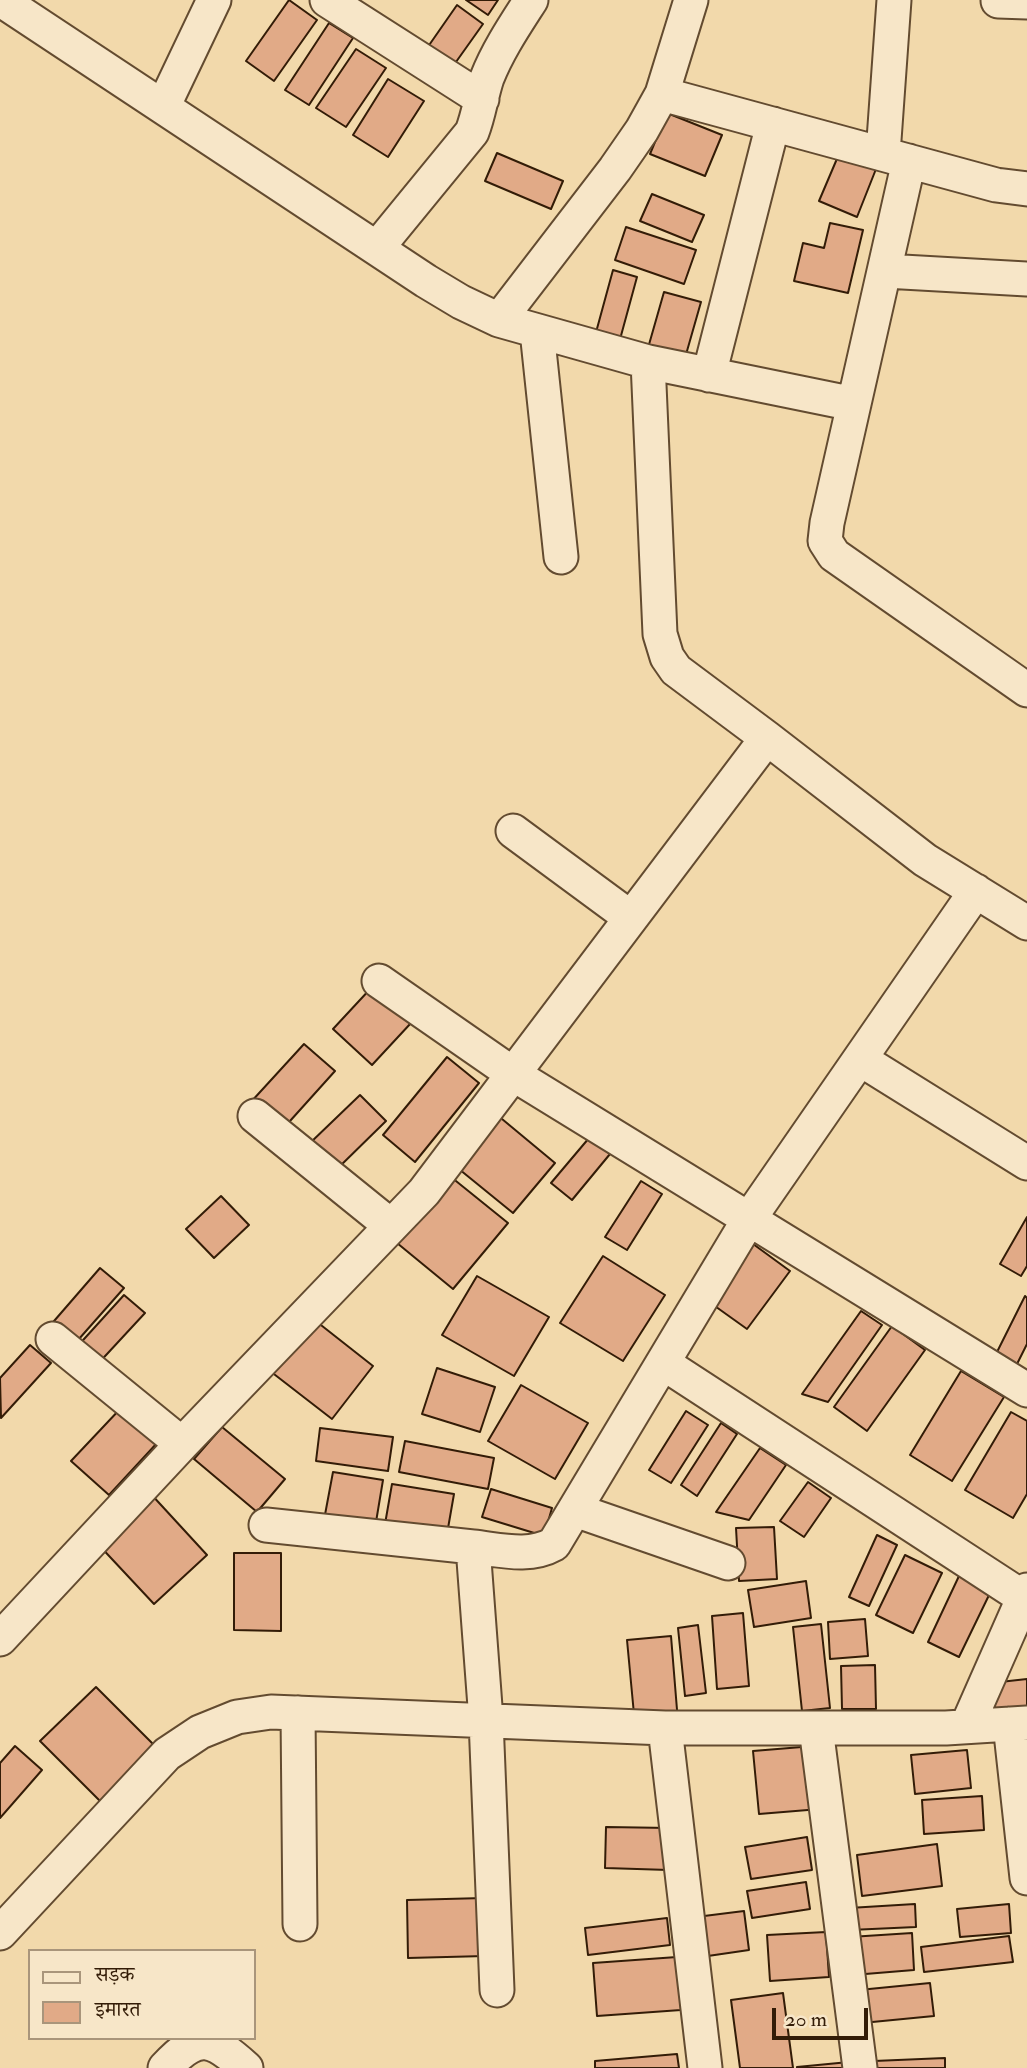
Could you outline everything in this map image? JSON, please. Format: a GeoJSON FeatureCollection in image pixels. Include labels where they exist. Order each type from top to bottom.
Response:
{"type":"FeatureCollection","features":[{"type":"Feature","properties":{"kind":"street"},"geometry":{"type":"LineString","coordinates":[[163,107],[214,0]]}},
{"type":"Feature","properties":{"kind":"street"},"geometry":{"type":"LineString","coordinates":[[327,0],[482,99]]}},
{"type":"Feature","properties":{"kind":"street"},"geometry":{"type":"LineString","coordinates":[[377,248],[472,132],[495,60],[531,0]]}},
{"type":"Feature","properties":{"kind":"street"},"geometry":{"type":"LineString","coordinates":[[499,320],[642,130],[662,94],[691,0]]}},
{"type":"Feature","properties":{"kind":"street"},"geometry":{"type":"LineString","coordinates":[[894,0],[896,157],[884,271],[825,541],[834,555],[1027,690]]}},
{"type":"Feature","properties":{"kind":"street"},"geometry":{"type":"LineString","coordinates":[[998,1],[1027,2]]}},
{"type":"Feature","properties":{"kind":"street"},"geometry":{"type":"LineString","coordinates":[[18,5],[163,107],[461,302],[499,320],[648,362],[854,404]]}},
{"type":"Feature","properties":{"kind":"street"},"geometry":{"type":"LineString","coordinates":[[662,94],[996,185],[1027,189]]}},
{"type":"Feature","properties":{"kind":"street"},"geometry":{"type":"LineString","coordinates":[[709,374],[773,124]]}},
{"type":"Feature","properties":{"kind":"street"},"geometry":{"type":"LineString","coordinates":[[884,271],[1027,279]]}},
{"type":"Feature","properties":{"kind":"street"},"geometry":{"type":"LineString","coordinates":[[537,331],[561,557]]}},
{"type":"Feature","properties":{"kind":"street"},"geometry":{"type":"LineString","coordinates":[[648,362],[660,634],[667,657],[676,670],[925,860],[1027,923]]}},
{"type":"Feature","properties":{"kind":"street"},"geometry":{"type":"LineString","coordinates":[[0,1639],[424,1192],[767,738]]}},
{"type":"Feature","properties":{"kind":"street"},"geometry":{"type":"LineString","coordinates":[[513,831],[631,918]]}},
{"type":"Feature","properties":{"kind":"street"},"geometry":{"type":"LineString","coordinates":[[266,1525],[523,1552],[541,1551],[554,1544],[749,1219],[976,891]]}},
{"type":"Feature","properties":{"kind":"street"},"geometry":{"type":"LineString","coordinates":[[379,981],[513,1074],[1027,1390]]}},
{"type":"Feature","properties":{"kind":"street"},"geometry":{"type":"LineString","coordinates":[[860,1059],[1027,1163]]}},
{"type":"Feature","properties":{"kind":"street"},"geometry":{"type":"LineString","coordinates":[[254,1116],[390,1226]]}},
{"type":"Feature","properties":{"kind":"street"},"geometry":{"type":"LineString","coordinates":[[52,1339],[183,1444]]}},
{"type":"Feature","properties":{"kind":"street"},"geometry":{"type":"LineString","coordinates":[[663,1363],[1025,1594],[967,1727]]}},
{"type":"Feature","properties":{"kind":"street"},"geometry":{"type":"LineString","coordinates":[[575,1510],[728,1563]]}},
{"type":"Feature","properties":{"kind":"street"},"geometry":{"type":"LineString","coordinates":[[473,1547],[486,1720],[497,1990]]}},
{"type":"Feature","properties":{"kind":"street"},"geometry":{"type":"LineString","coordinates":[[0,1933],[167,1754],[200,1732],[237,1717],[271,1712],[665,1728],[967,1727],[1019,1723],[1027,1878]]}},
{"type":"Feature","properties":{"kind":"street"},"geometry":{"type":"LineString","coordinates":[[298,1713],[300,1924]]}},
{"type":"Feature","properties":{"kind":"street"},"geometry":{"type":"LineString","coordinates":[[665,1728],[705,2068]]}},
{"type":"Feature","properties":{"kind":"street"},"geometry":{"type":"LineString","coordinates":[[816,1728],[860,2068]]}},
{"type":"Feature","properties":{"kind":"street"},"geometry":{"type":"LineString","coordinates":[[165,2068],[191,2046],[208,2042],[224,2049],[246,2068]]}},
{"type":"Feature","properties":{"kind":"building"},"geometry":{"type":"Polygon","coordinates":[[[289,0],[317,20],[274,81],[246,61],[289,0]]]}},
{"type":"Feature","properties":{"kind":"building"},"geometry":{"type":"Polygon","coordinates":[[[466,0],[498,0],[488,15],[466,0]]]}},
{"type":"Feature","properties":{"kind":"building"},"geometry":{"type":"Polygon","coordinates":[[[457,5],[483,24],[451,69],[425,51],[457,5]]]}},
{"type":"Feature","properties":{"kind":"building"},"geometry":{"type":"Polygon","coordinates":[[[329,23],[353,38],[309,105],[285,90],[329,23]]]}},
{"type":"Feature","properties":{"kind":"building"},"geometry":{"type":"Polygon","coordinates":[[[356,49],[386,68],[346,127],[316,108],[356,49]]]}},
{"type":"Feature","properties":{"kind":"building"},"geometry":{"type":"Polygon","coordinates":[[[388,79],[424,101],[388,157],[353,135],[388,79]]]}},
{"type":"Feature","properties":{"kind":"building"},"geometry":{"type":"Polygon","coordinates":[[[667,113],[722,135],[705,176],[650,154],[667,113]]]}},
{"type":"Feature","properties":{"kind":"building"},"geometry":{"type":"Polygon","coordinates":[[[497,153],[563,181],[551,209],[485,181],[497,153]]]}},
{"type":"Feature","properties":{"kind":"building"},"geometry":{"type":"Polygon","coordinates":[[[839,154],[876,169],[857,217],[819,201],[839,154]]]}},
{"type":"Feature","properties":{"kind":"building"},"geometry":{"type":"Polygon","coordinates":[[[652,194],[704,215],[692,242],[640,221],[652,194]]]}},
{"type":"Feature","properties":{"kind":"building"},"geometry":{"type":"Polygon","coordinates":[[[830,223],[863,230],[848,293],[794,281],[803,243],[824,248],[830,223]]]}},
{"type":"Feature","properties":{"kind":"building"},"geometry":{"type":"Polygon","coordinates":[[[626,227],[696,250],[684,284],[615,260],[626,227]]]}},
{"type":"Feature","properties":{"kind":"building"},"geometry":{"type":"Polygon","coordinates":[[[613,270],[637,277],[619,343],[595,336],[613,270]]]}},
{"type":"Feature","properties":{"kind":"building"},"geometry":{"type":"Polygon","coordinates":[[[664,292],[701,302],[685,358],[648,348],[664,292]]]}},
{"type":"Feature","properties":{"kind":"building"},"geometry":{"type":"Polygon","coordinates":[[[372,987],[411,1023],[372,1065],[333,1029],[372,987]]]}},
{"type":"Feature","properties":{"kind":"building"},"geometry":{"type":"Polygon","coordinates":[[[304,1044],[335,1071],[281,1131],[250,1103],[304,1044]]]}},
{"type":"Feature","properties":{"kind":"building"},"geometry":{"type":"Polygon","coordinates":[[[447,1057],[479,1083],[415,1162],[383,1135],[447,1057]]]}},
{"type":"Feature","properties":{"kind":"building"},"geometry":{"type":"Polygon","coordinates":[[[360,1095],[386,1121],[335,1171],[309,1144],[360,1095]]]}},
{"type":"Feature","properties":{"kind":"building"},"geometry":{"type":"Polygon","coordinates":[[[496,1114],[555,1163],[513,1213],[454,1165],[496,1114]]]}},
{"type":"Feature","properties":{"kind":"building"},"geometry":{"type":"Polygon","coordinates":[[[589,1138],[610,1154],[572,1200],[551,1183],[589,1138]]]}},
{"type":"Feature","properties":{"kind":"building"},"geometry":{"type":"Polygon","coordinates":[[[451,1177],[508,1223],[453,1289],[397,1243],[451,1177]]]}},
{"type":"Feature","properties":{"kind":"building"},"geometry":{"type":"Polygon","coordinates":[[[641,1181],[662,1194],[627,1250],[605,1237],[641,1181]]]}},
{"type":"Feature","properties":{"kind":"building"},"geometry":{"type":"Polygon","coordinates":[[[221,1196],[249,1225],[214,1258],[186,1229],[221,1196]]]}},
{"type":"Feature","properties":{"kind":"building"},"geometry":{"type":"Polygon","coordinates":[[[1027,1217],[1027,1266],[1021,1276],[1000,1264],[1027,1217]]]}},
{"type":"Feature","properties":{"kind":"building"},"geometry":{"type":"Polygon","coordinates":[[[749,1241],[790,1271],[747,1329],[705,1299],[749,1241]]]}},
{"type":"Feature","properties":{"kind":"building"},"geometry":{"type":"Polygon","coordinates":[[[603,1256],[665,1295],[623,1361],[560,1323],[603,1256]]]}},
{"type":"Feature","properties":{"kind":"building"},"geometry":{"type":"Polygon","coordinates":[[[100,1268],[124,1288],[71,1348],[48,1328],[100,1268]]]}},
{"type":"Feature","properties":{"kind":"building"},"geometry":{"type":"Polygon","coordinates":[[[477,1276],[549,1317],[514,1376],[442,1335],[477,1276]]]}},
{"type":"Feature","properties":{"kind":"building"},"geometry":{"type":"Polygon","coordinates":[[[124,1295],[145,1313],[95,1367],[75,1349],[124,1295]]]}},
{"type":"Feature","properties":{"kind":"building"},"geometry":{"type":"Polygon","coordinates":[[[1025,1296],[1027,1344],[1014,1370],[993,1360],[1025,1296]]]}},
{"type":"Feature","properties":{"kind":"building"},"geometry":{"type":"Polygon","coordinates":[[[861,1311],[882,1325],[828,1402],[802,1394],[861,1311]]]}},
{"type":"Feature","properties":{"kind":"building"},"geometry":{"type":"Polygon","coordinates":[[[312,1318],[373,1366],[332,1419],[270,1371],[312,1318]]]}},
{"type":"Feature","properties":{"kind":"building"},"geometry":{"type":"Polygon","coordinates":[[[892,1326],[925,1350],[867,1431],[834,1407],[892,1326]]]}},
{"type":"Feature","properties":{"kind":"building"},"geometry":{"type":"Polygon","coordinates":[[[30,1345],[51,1363],[1,1418],[0,1378],[30,1345]]]}},
{"type":"Feature","properties":{"kind":"building"},"geometry":{"type":"Polygon","coordinates":[[[437,1368],[495,1387],[480,1432],[422,1414],[437,1368]]]}},
{"type":"Feature","properties":{"kind":"building"},"geometry":{"type":"Polygon","coordinates":[[[961,1371],[1004,1397],[952,1481],[910,1455],[961,1371]]]}},
{"type":"Feature","properties":{"kind":"building"},"geometry":{"type":"Polygon","coordinates":[[[521,1385],[588,1423],[555,1479],[488,1441],[521,1385]]]}},
{"type":"Feature","properties":{"kind":"building"},"geometry":{"type":"Polygon","coordinates":[[[121,1408],[158,1442],[109,1495],[71,1461],[121,1408]]]}},
{"type":"Feature","properties":{"kind":"building"},"geometry":{"type":"Polygon","coordinates":[[[686,1411],[708,1425],[671,1483],[649,1470],[686,1411]]]}},
{"type":"Feature","properties":{"kind":"building"},"geometry":{"type":"Polygon","coordinates":[[[1011,1412],[1027,1421],[1027,1494],[1013,1518],[965,1490],[1011,1412]]]}},
{"type":"Feature","properties":{"kind":"building"},"geometry":{"type":"Polygon","coordinates":[[[721,1423],[737,1434],[697,1496],[681,1485],[721,1423]]]}},
{"type":"Feature","properties":{"kind":"building"},"geometry":{"type":"Polygon","coordinates":[[[222,1427],[285,1479],[257,1512],[194,1459],[222,1427]]]}},
{"type":"Feature","properties":{"kind":"building"},"geometry":{"type":"Polygon","coordinates":[[[320,1428],[393,1437],[388,1471],[316,1461],[320,1428]]]}},
{"type":"Feature","properties":{"kind":"building"},"geometry":{"type":"Polygon","coordinates":[[[405,1441],[494,1458],[488,1489],[399,1472],[405,1441]]]}},
{"type":"Feature","properties":{"kind":"building"},"geometry":{"type":"Polygon","coordinates":[[[760,1448],[786,1465],[749,1520],[716,1512],[760,1448]]]}},
{"type":"Feature","properties":{"kind":"building"},"geometry":{"type":"Polygon","coordinates":[[[333,1472],[383,1480],[375,1528],[324,1520],[333,1472]]]}},
{"type":"Feature","properties":{"kind":"building"},"geometry":{"type":"Polygon","coordinates":[[[808,1482],[831,1498],[804,1537],[780,1521],[808,1482]]]}},
{"type":"Feature","properties":{"kind":"building"},"geometry":{"type":"Polygon","coordinates":[[[392,1484],[454,1494],[447,1534],[385,1524],[392,1484]]]}},
{"type":"Feature","properties":{"kind":"building"},"geometry":{"type":"Polygon","coordinates":[[[491,1489],[552,1508],[544,1536],[482,1517],[491,1489]]]}},
{"type":"Feature","properties":{"kind":"building"},"geometry":{"type":"Polygon","coordinates":[[[150,1493],[207,1555],[154,1604],[96,1542],[150,1493]]]}},
{"type":"Feature","properties":{"kind":"building"},"geometry":{"type":"Polygon","coordinates":[[[774,1527],[777,1579],[739,1581],[736,1528],[774,1527]]]}},
{"type":"Feature","properties":{"kind":"building"},"geometry":{"type":"Polygon","coordinates":[[[877,1535],[897,1545],[869,1606],[849,1597],[877,1535]]]}},
{"type":"Feature","properties":{"kind":"building"},"geometry":{"type":"Polygon","coordinates":[[[234,1553],[281,1553],[281,1631],[234,1630],[234,1553]]]}},
{"type":"Feature","properties":{"kind":"building"},"geometry":{"type":"Polygon","coordinates":[[[905,1555],[942,1573],[913,1633],[876,1615],[905,1555]]]}},
{"type":"Feature","properties":{"kind":"building"},"geometry":{"type":"Polygon","coordinates":[[[959,1576],[991,1591],[959,1657],[928,1642],[959,1576]]]}},
{"type":"Feature","properties":{"kind":"building"},"geometry":{"type":"Polygon","coordinates":[[[806,1581],[811,1618],[754,1627],[748,1590],[806,1581]]]}},
{"type":"Feature","properties":{"kind":"building"},"geometry":{"type":"Polygon","coordinates":[[[743,1613],[749,1686],[717,1689],[712,1616],[743,1613]]]}},
{"type":"Feature","properties":{"kind":"building"},"geometry":{"type":"Polygon","coordinates":[[[865,1619],[868,1656],[830,1659],[828,1622],[865,1619]]]}},
{"type":"Feature","properties":{"kind":"building"},"geometry":{"type":"Polygon","coordinates":[[[821,1624],[830,1708],[802,1711],[793,1627],[821,1624]]]}},
{"type":"Feature","properties":{"kind":"building"},"geometry":{"type":"Polygon","coordinates":[[[698,1625],[706,1693],[685,1696],[678,1628],[698,1625]]]}},
{"type":"Feature","properties":{"kind":"building"},"geometry":{"type":"Polygon","coordinates":[[[671,1636],[678,1722],[635,1725],[627,1640],[671,1636]]]}},
{"type":"Feature","properties":{"kind":"building"},"geometry":{"type":"Polygon","coordinates":[[[875,1665],[876,1709],[842,1709],[841,1666],[875,1665]]]}},
{"type":"Feature","properties":{"kind":"building"},"geometry":{"type":"Polygon","coordinates":[[[1027,1679],[1027,1711],[993,1715],[991,1683],[1027,1679]]]}},
{"type":"Feature","properties":{"kind":"building"},"geometry":{"type":"Polygon","coordinates":[[[96,1687],[158,1749],[103,1804],[40,1741],[96,1687]]]}},
{"type":"Feature","properties":{"kind":"building"},"geometry":{"type":"Polygon","coordinates":[[[15,1746],[42,1770],[0,1818],[0,1763],[15,1746]]]}},
{"type":"Feature","properties":{"kind":"building"},"geometry":{"type":"Polygon","coordinates":[[[814,1746],[820,1809],[759,1814],[753,1751],[814,1746]]]}},
{"type":"Feature","properties":{"kind":"building"},"geometry":{"type":"Polygon","coordinates":[[[967,1750],[971,1788],[915,1794],[911,1755],[967,1750]]]}},
{"type":"Feature","properties":{"kind":"building"},"geometry":{"type":"Polygon","coordinates":[[[982,1796],[984,1830],[924,1834],[922,1800],[982,1796]]]}},
{"type":"Feature","properties":{"kind":"building"},"geometry":{"type":"Polygon","coordinates":[[[606,1827],[670,1828],[669,1870],[605,1868],[606,1827]]]}},
{"type":"Feature","properties":{"kind":"building"},"geometry":{"type":"Polygon","coordinates":[[[807,1837],[812,1870],[751,1879],[745,1847],[807,1837]]]}},
{"type":"Feature","properties":{"kind":"building"},"geometry":{"type":"Polygon","coordinates":[[[937,1844],[942,1886],[862,1896],[857,1855],[937,1844]]]}},
{"type":"Feature","properties":{"kind":"building"},"geometry":{"type":"Polygon","coordinates":[[[806,1882],[810,1909],[752,1918],[747,1891],[806,1882]]]}},
{"type":"Feature","properties":{"kind":"building"},"geometry":{"type":"Polygon","coordinates":[[[484,1898],[485,1956],[408,1958],[407,1900],[484,1898]]]}},
{"type":"Feature","properties":{"kind":"building"},"geometry":{"type":"Polygon","coordinates":[[[915,1904],[916,1927],[850,1930],[849,1908],[915,1904]]]}},
{"type":"Feature","properties":{"kind":"building"},"geometry":{"type":"Polygon","coordinates":[[[1009,1904],[1011,1933],[960,1937],[957,1909],[1009,1904]]]}},
{"type":"Feature","properties":{"kind":"building"},"geometry":{"type":"Polygon","coordinates":[[[744,1911],[749,1950],[701,1957],[696,1917],[744,1911]]]}},
{"type":"Feature","properties":{"kind":"building"},"geometry":{"type":"Polygon","coordinates":[[[667,1918],[670,1945],[588,1955],[585,1928],[667,1918]]]}},
{"type":"Feature","properties":{"kind":"building"},"geometry":{"type":"Polygon","coordinates":[[[826,1932],[829,1977],[770,1981],[767,1935],[826,1932]]]}},
{"type":"Feature","properties":{"kind":"building"},"geometry":{"type":"Polygon","coordinates":[[[912,1933],[914,1970],[853,1975],[850,1937],[912,1933]]]}},
{"type":"Feature","properties":{"kind":"building"},"geometry":{"type":"Polygon","coordinates":[[[1009,1936],[1013,1962],[924,1972],[921,1947],[1009,1936]]]}},
{"type":"Feature","properties":{"kind":"building"},"geometry":{"type":"Polygon","coordinates":[[[677,1957],[681,2010],[597,2016],[593,1963],[677,1957]]]}},
{"type":"Feature","properties":{"kind":"building"},"geometry":{"type":"Polygon","coordinates":[[[930,1983],[934,2016],[862,2023],[859,1990],[930,1983]]]}},
{"type":"Feature","properties":{"kind":"building"},"geometry":{"type":"Polygon","coordinates":[[[783,1993],[793,2068],[740,2068],[731,2000],[783,1993]]]}},
{"type":"Feature","properties":{"kind":"building"},"geometry":{"type":"Polygon","coordinates":[[[677,2054],[679,2068],[595,2068],[595,2061],[677,2054]]]}},
{"type":"Feature","properties":{"kind":"building"},"geometry":{"type":"Polygon","coordinates":[[[945,2058],[945,2068],[875,2068],[874,2061],[945,2058]]]}},
{"type":"Feature","properties":{"kind":"building"},"geometry":{"type":"Polygon","coordinates":[[[849,2062],[850,2068],[797,2068],[797,2067],[849,2062]]]}}]}
